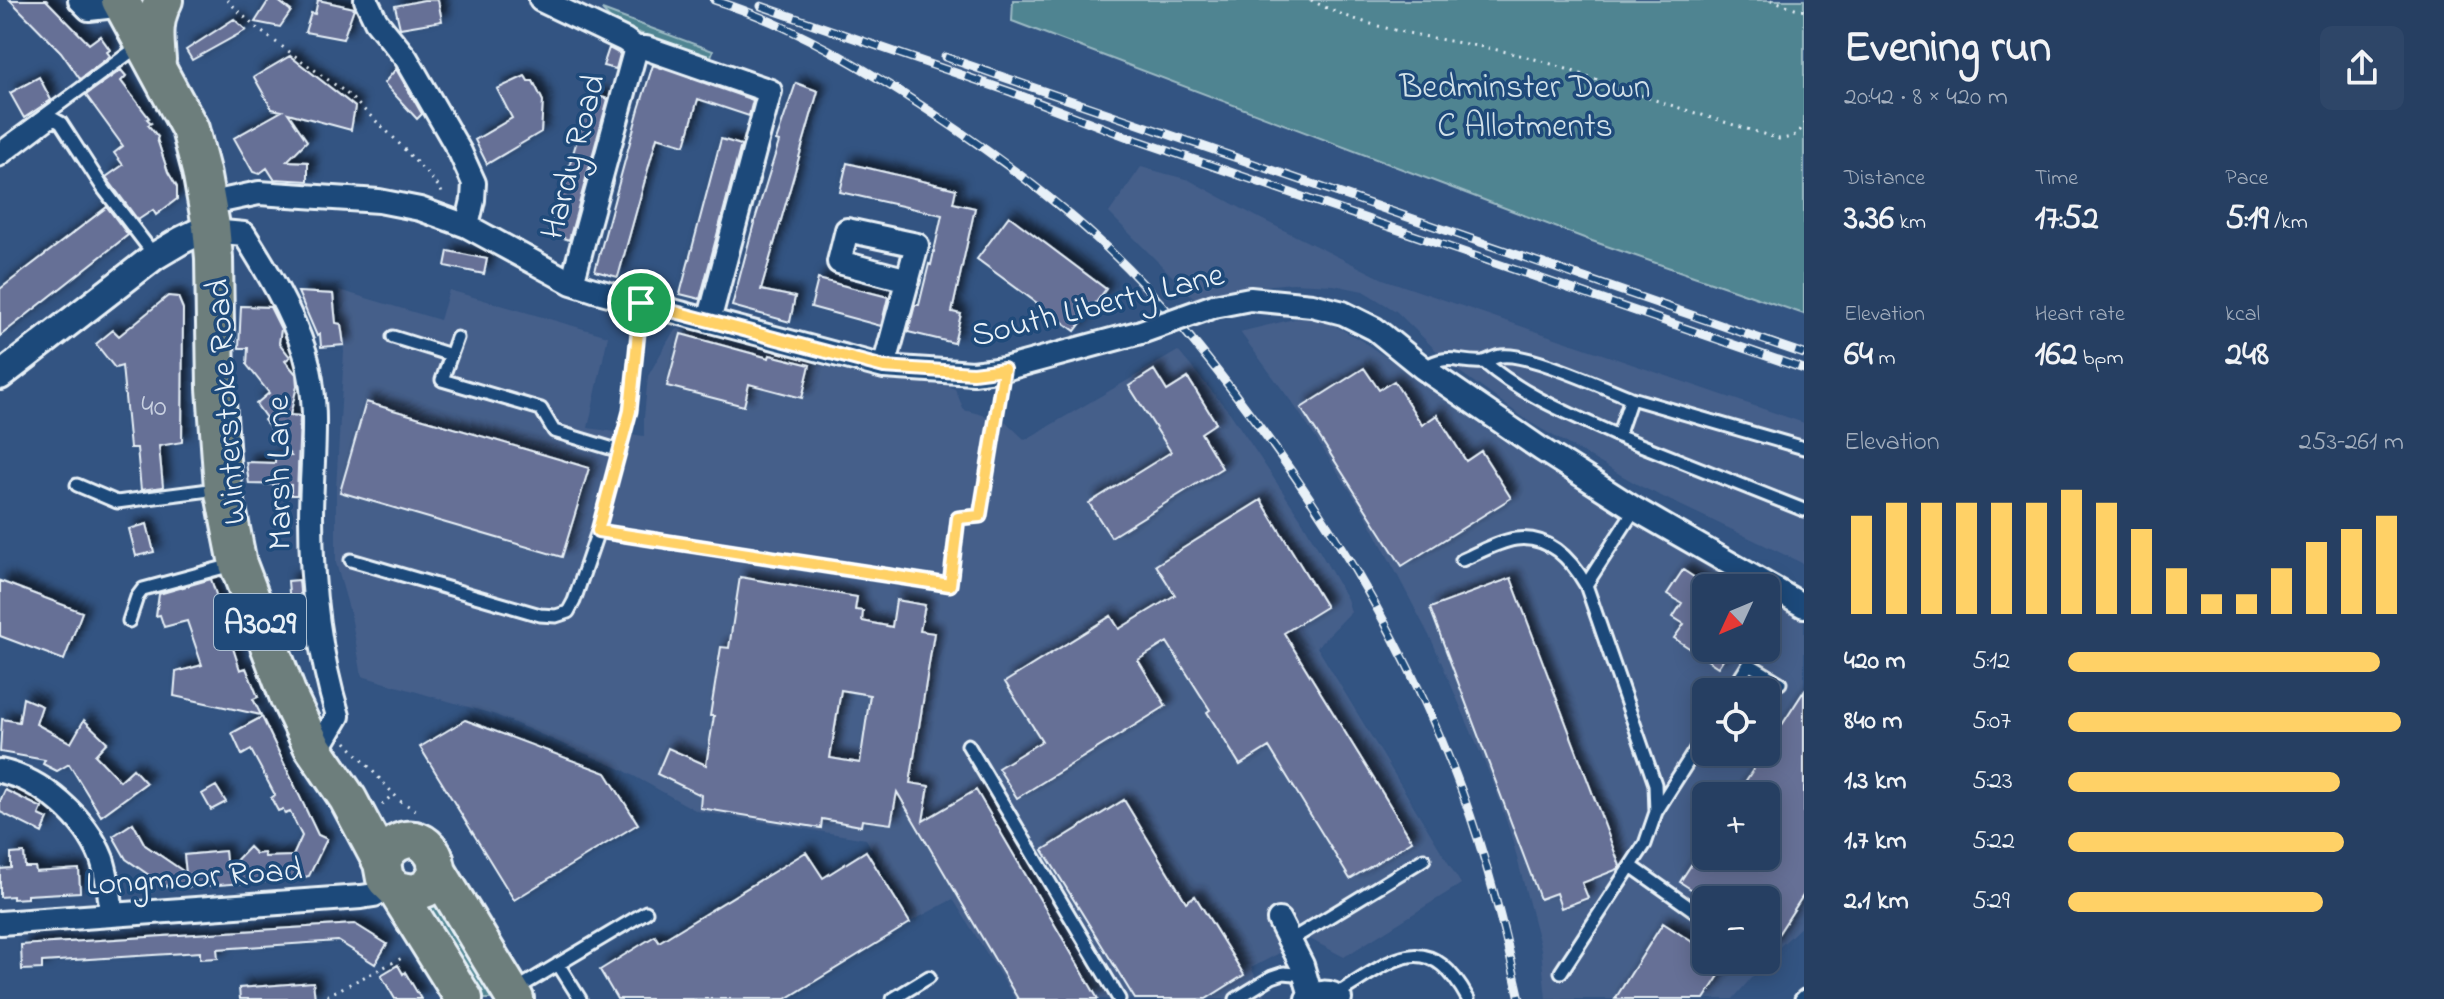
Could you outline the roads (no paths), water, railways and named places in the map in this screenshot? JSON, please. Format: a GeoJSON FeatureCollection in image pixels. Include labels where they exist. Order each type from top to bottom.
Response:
{"type":"FeatureCollection","features":[{"type":"Feature","properties":{"kind":"highway","name":"A3029"},"geometry":{"type":"LineString","coordinates":[[151,54],[157,15],[164,0]]}},
{"type":"Feature","properties":{"kind":"highway","name":"Winterstoke Road"},"geometry":{"type":"LineString","coordinates":[[122,3],[190,129],[210,221],[223,488],[238,564],[289,698],[312,746],[348,799],[360,826],[393,870],[429,944],[464,999]]}},
{"type":"Feature","properties":{"kind":"highway"},"geometry":{"type":"LineString","coordinates":[[393,870],[414,893],[433,881],[438,872],[513,996]]}},
{"type":"Feature","properties":{"kind":"street"},"geometry":{"type":"LineString","coordinates":[[80,0],[89,9],[122,3]]}},
{"type":"Feature","properties":{"kind":"street"},"geometry":{"type":"LineString","coordinates":[[366,0],[376,21],[406,58],[474,183],[473,200],[457,223]]}},
{"type":"Feature","properties":{"kind":"street"},"geometry":{"type":"LineString","coordinates":[[541,0],[636,48],[646,48],[770,91],[709,321]]}},
{"type":"Feature","properties":{"kind":"street","name":"Hardy Road"},"geometry":{"type":"LineString","coordinates":[[572,283],[636,48]]}},
{"type":"Feature","properties":{"kind":"street","name":"South Liberty Lane"},"geometry":{"type":"LineString","coordinates":[[210,221],[259,193],[379,201],[420,209],[457,223],[572,283],[884,367],[973,373],[1004,369],[1141,332],[1214,306],[1250,299],[1312,305],[1343,313],[1375,329],[1482,410],[1635,509],[1804,606]]}},
{"type":"Feature","properties":{"kind":"street"},"geometry":{"type":"LineString","coordinates":[[0,376],[155,256],[210,221]]}},
{"type":"Feature","properties":{"kind":"street","name":"Marsh Lane"},"geometry":{"type":"LineString","coordinates":[[210,221],[244,234],[279,289],[305,354],[314,405],[311,516],[313,598],[325,674],[338,716],[325,738],[312,746]]}},
{"type":"Feature","properties":{"kind":"street"},"geometry":{"type":"LineString","coordinates":[[884,367],[908,280]]}},
{"type":"Feature","properties":{"kind":"street"},"geometry":{"type":"LineString","coordinates":[[0,771],[36,785],[77,820],[102,859],[112,915]]}},
{"type":"Feature","properties":{"kind":"street","name":"Longmoor Road"},"geometry":{"type":"LineString","coordinates":[[0,923],[361,897],[374,895],[393,870]]}},
{"type":"Feature","properties":{"kind":"street"},"geometry":{"type":"LineString","coordinates":[[1279,920],[1308,990],[1338,997]]}},
{"type":"Feature","properties":{"kind":"lane"},"geometry":{"type":"LineString","coordinates":[[0,148],[151,54]]}},
{"type":"Feature","properties":{"kind":"lane"},"geometry":{"type":"LineString","coordinates":[[0,160],[54,119],[61,123],[103,188],[155,256]]}},
{"type":"Feature","properties":{"kind":"lane"},"geometry":{"type":"LineString","coordinates":[[351,560],[540,615],[556,616],[568,612],[598,531],[630,411],[641,303]]}},
{"type":"Feature","properties":{"kind":"lane"},"geometry":{"type":"LineString","coordinates":[[393,337],[451,355]]}},
{"type":"Feature","properties":{"kind":"lane"},"geometry":{"type":"LineString","coordinates":[[457,338],[442,380],[541,409],[554,431],[620,451]]}},
{"type":"Feature","properties":{"kind":"lane"},"geometry":{"type":"LineString","coordinates":[[1423,368],[1434,361],[1448,359],[1484,362],[1500,356],[1520,357],[1631,398],[1804,448]]}},
{"type":"Feature","properties":{"kind":"lane"},"geometry":{"type":"LineString","coordinates":[[1484,362],[1500,375],[1570,415],[1804,510]]}},
{"type":"Feature","properties":{"kind":"lane"},"geometry":{"type":"LineString","coordinates":[[598,531],[950,585],[958,518],[980,516],[1004,369]]}},
{"type":"Feature","properties":{"kind":"lane"},"geometry":{"type":"LineString","coordinates":[[1618,436],[1631,398]]}},
{"type":"Feature","properties":{"kind":"lane"},"geometry":{"type":"LineString","coordinates":[[77,485],[117,502],[223,488]]}},
{"type":"Feature","properties":{"kind":"lane"},"geometry":{"type":"LineString","coordinates":[[1586,585],[1635,509]]}},
{"type":"Feature","properties":{"kind":"lane"},"geometry":{"type":"LineString","coordinates":[[1462,560],[1514,538],[1534,539],[1556,548],[1575,566],[1586,585],[1655,784],[1656,812]]}},
{"type":"Feature","properties":{"kind":"lane"},"geometry":{"type":"LineString","coordinates":[[129,621],[143,589],[238,564]]}},
{"type":"Feature","properties":{"kind":"lane"},"geometry":{"type":"LineString","coordinates":[[1740,678],[1749,664],[1772,678]]}},
{"type":"Feature","properties":{"kind":"lane"},"geometry":{"type":"LineString","coordinates":[[968,745],[1119,999]]}},
{"type":"Feature","properties":{"kind":"lane"},"geometry":{"type":"LineString","coordinates":[[1561,972],[1645,844],[1656,812],[1692,755]]}},
{"type":"Feature","properties":{"kind":"lane"},"geometry":{"type":"LineString","coordinates":[[1289,941],[1424,859]]}},
{"type":"Feature","properties":{"kind":"lane"},"geometry":{"type":"LineString","coordinates":[[1631,866],[1692,909]]}},
{"type":"Feature","properties":{"kind":"lane"},"geometry":{"type":"LineString","coordinates":[[513,996],[558,964],[646,912]]}},
{"type":"Feature","properties":{"kind":"lane"},"geometry":{"type":"LineString","coordinates":[[1338,997],[1387,964],[1409,955],[1418,955],[1428,956],[1444,965],[1468,999]]}},
{"type":"Feature","properties":{"kind":"lane"},"geometry":{"type":"LineString","coordinates":[[558,964],[580,999]]}},
{"type":"Feature","properties":{"kind":"lane"},"geometry":{"type":"LineString","coordinates":[[1236,999],[1284,973],[1308,990]]}},
{"type":"Feature","properties":{"kind":"lane"},"geometry":{"type":"LineString","coordinates":[[893,999],[907,995],[929,977]]}},
{"type":"Feature","properties":{"kind":"railway"},"geometry":{"type":"LineString","coordinates":[[714,0],[772,22],[855,65],[934,114],[1002,162],[1068,213],[1109,250],[1148,289],[1202,352],[1315,506],[1397,645],[1462,792],[1501,921],[1520,999]]}},
{"type":"Feature","properties":{"kind":"railway"},"geometry":{"type":"LineString","coordinates":[[761,6],[1011,92],[1128,137],[1804,369]]}},
{"type":"Feature","properties":{"kind":"railway"},"geometry":{"type":"LineString","coordinates":[[945,57],[1804,354]]}},
{"type":"Feature","properties":{"kind":"park label","name":"Bedminster Down C Allotments"},"geometry":{"type":"Point","coordinates":[1525,104]}}]}
